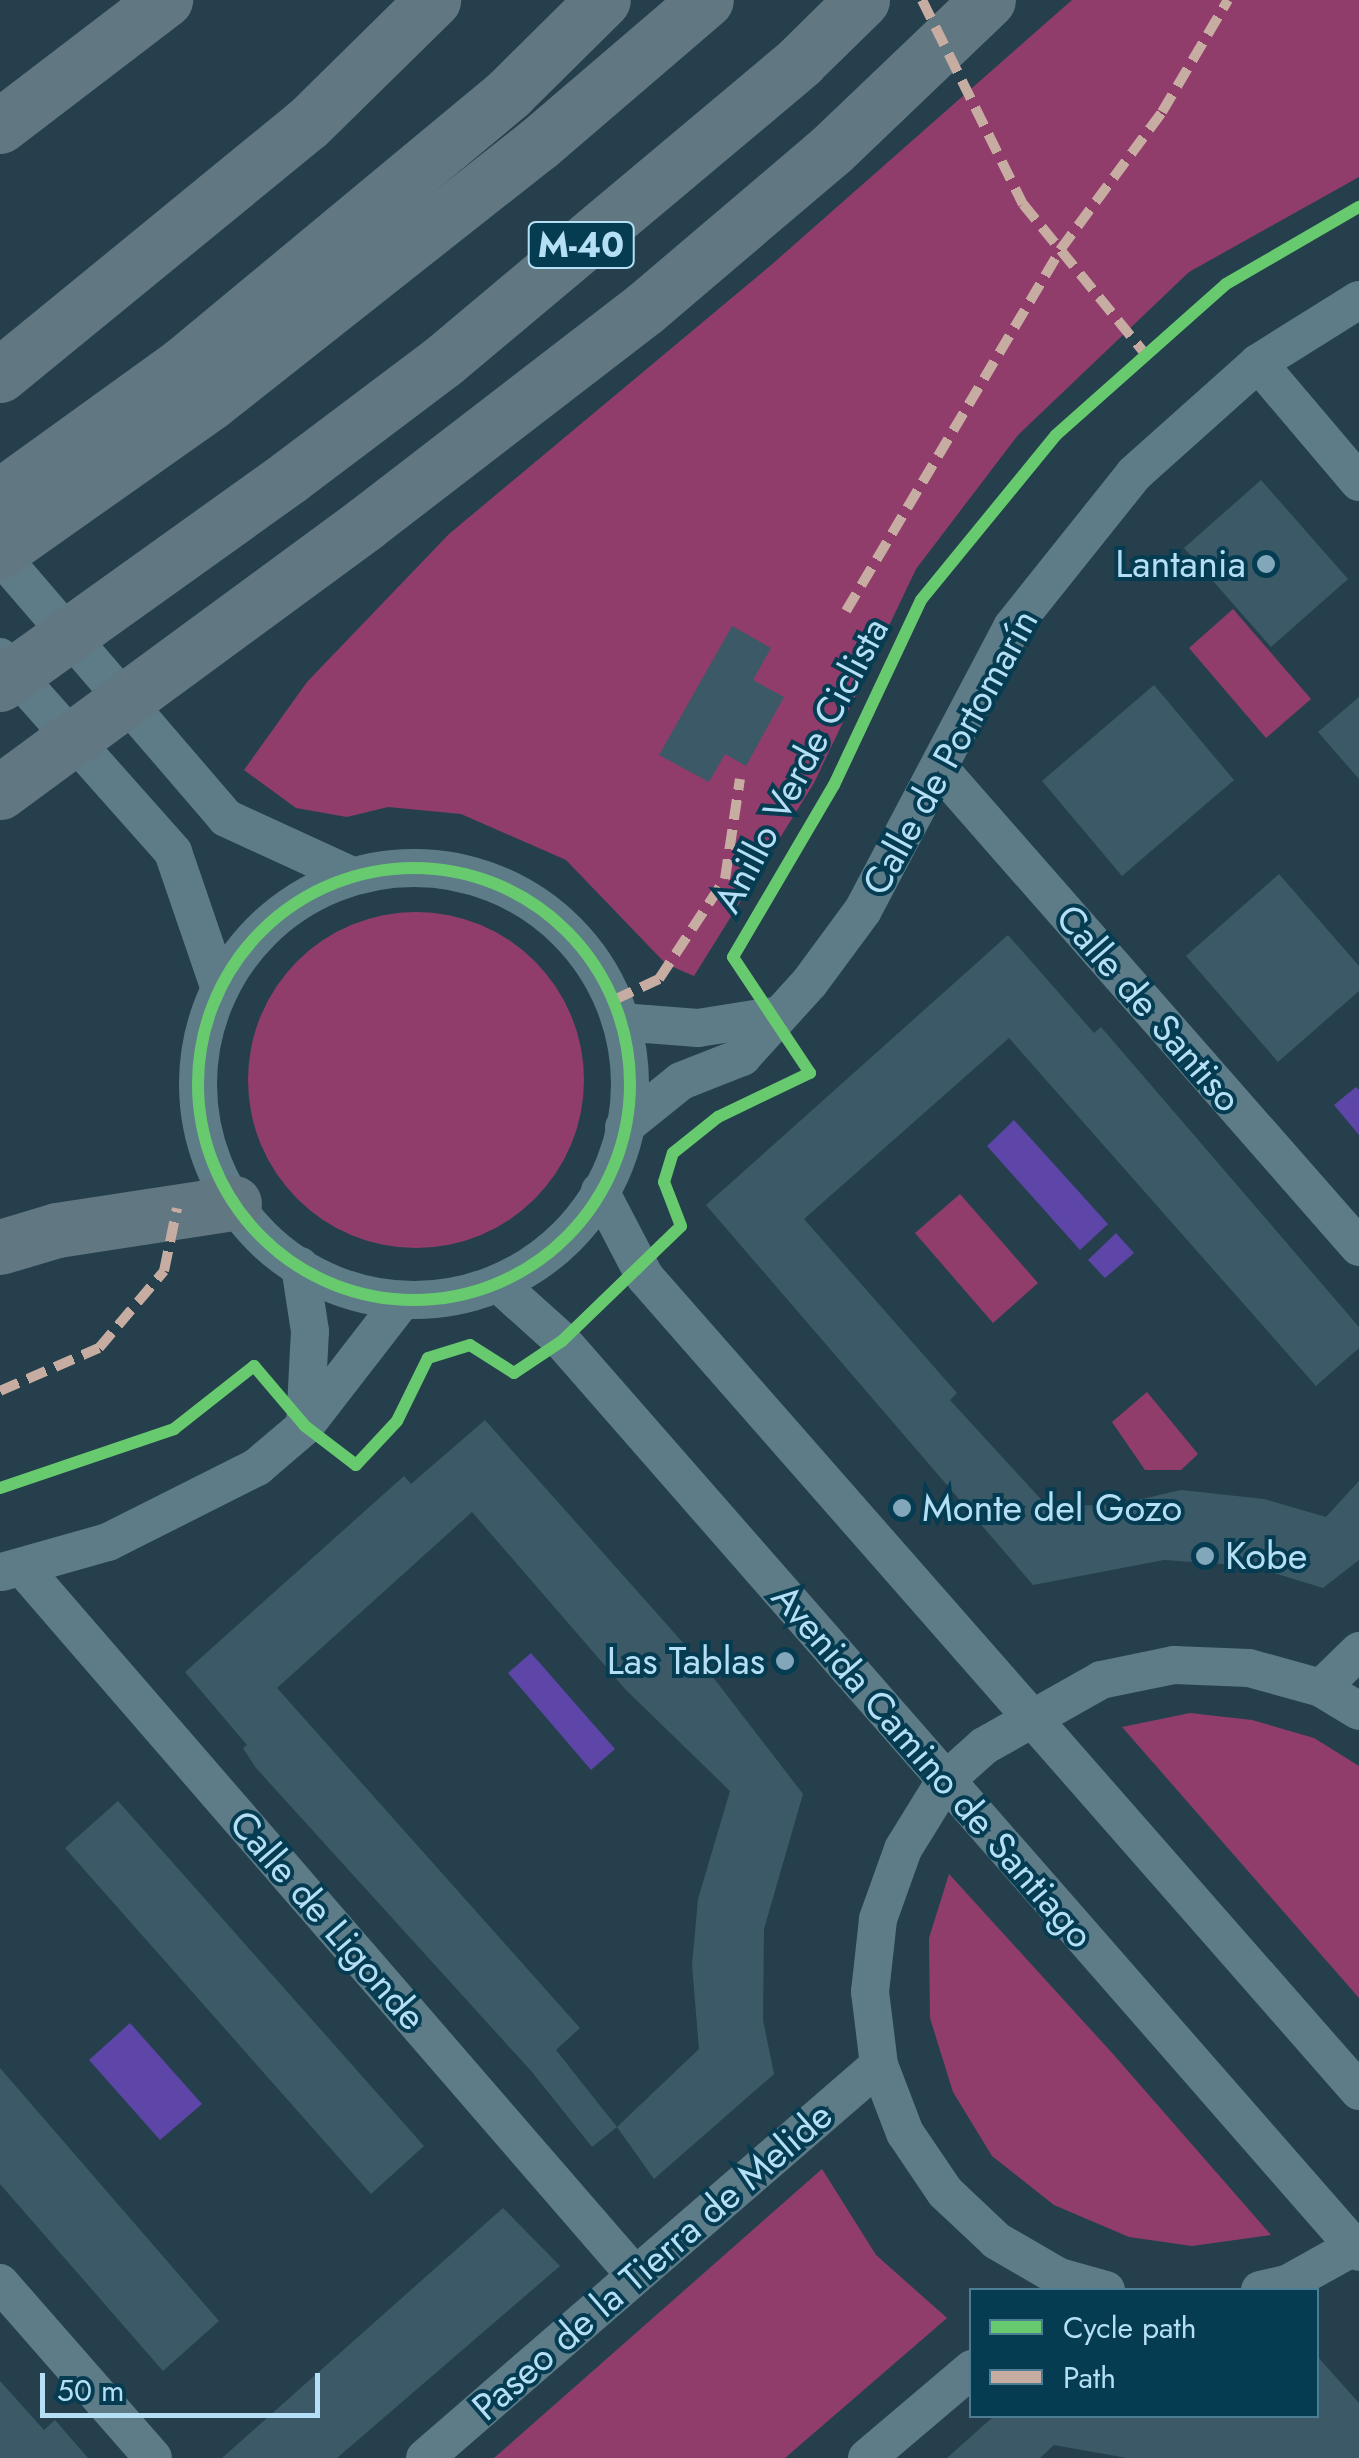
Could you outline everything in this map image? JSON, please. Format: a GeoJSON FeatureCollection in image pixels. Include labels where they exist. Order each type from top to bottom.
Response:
{"type":"FeatureCollection","features":[{"type":"Feature","properties":{"kind":"highway"},"geometry":{"type":"LineString","coordinates":[[0,126],[164,0]]}},
{"type":"Feature","properties":{"kind":"highway"},"geometry":{"type":"LineString","coordinates":[[0,376],[94,304],[306,124],[433,0]]}},
{"type":"Feature","properties":{"kind":"highway"},"geometry":{"type":"LineString","coordinates":[[0,496],[197,383],[603,0]]}},
{"type":"Feature","properties":{"kind":"highway","name":"M-40"},"geometry":{"type":"LineString","coordinates":[[0,553],[197,383],[538,144],[706,0]]}},
{"type":"Feature","properties":{"kind":"highway","name":"M-40"},"geometry":{"type":"LineString","coordinates":[[0,684],[290,477],[442,361],[800,61],[862,0]]}},
{"type":"Feature","properties":{"kind":"highway"},"geometry":{"type":"LineString","coordinates":[[0,792],[366,523],[644,309],[831,150],[988,0]]}},
{"type":"Feature","properties":{"kind":"highway"},"geometry":{"type":"LineString","coordinates":[[0,1247],[74,1227],[234,1203]]}},
{"type":"Feature","properties":{"kind":"street","name":"Calle de Portomarín"},"geometry":{"type":"LineString","coordinates":[[624,1127],[681,1082],[742,1057],[774,1016],[810,982],[863,910],[1012,626],[1134,474],[1258,363],[1359,300]]}},
{"type":"Feature","properties":{"kind":"street"},"geometry":{"type":"LineString","coordinates":[[1258,363],[1359,482]]}},
{"type":"Feature","properties":{"kind":"street"},"geometry":{"type":"LineString","coordinates":[[0,553],[226,818],[352,876]]}},
{"type":"Feature","properties":{"kind":"street"},"geometry":{"type":"LineString","coordinates":[[0,657],[174,852],[220,988]]}},
{"type":"Feature","properties":{"kind":"street","name":"Calle de Santiso"},"geometry":{"type":"LineString","coordinates":[[939,768],[1359,1247]]}},
{"type":"Feature","properties":{"kind":"street"},"geometry":{"type":"LineString","coordinates":[[419,866],[486,878],[530,902],[592,960],[621,1022],[630,1079],[624,1127],[600,1191],[558,1247],[501,1286],[452,1300],[402,1302],[336,1287],[278,1253],[234,1203],[210,1153],[199,1098],[202,1042],[220,988],[249,936],[295,896],[352,876],[419,866]]}},
{"type":"Feature","properties":{"kind":"street"},"geometry":{"type":"LineString","coordinates":[[621,1022],[698,1028],[774,1016]]}},
{"type":"Feature","properties":{"kind":"street"},"geometry":{"type":"LineString","coordinates":[[600,1191],[646,1277],[1359,2091]]}},
{"type":"Feature","properties":{"kind":"street"},"geometry":{"type":"LineString","coordinates":[[300,1266],[310,1331],[306,1426]]}},
{"type":"Feature","properties":{"kind":"street","name":"Avenida Camino de Santiago"},"geometry":{"type":"LineString","coordinates":[[501,1286],[562,1341],[1358,2247]]}},
{"type":"Feature","properties":{"kind":"street"},"geometry":{"type":"LineString","coordinates":[[11,1570],[108,1542],[257,1467],[306,1426],[402,1302]]}},
{"type":"Feature","properties":{"kind":"street","name":"Calle de Ligonde"},"geometry":{"type":"LineString","coordinates":[[11,1570],[634,2274]]}},
{"type":"Feature","properties":{"kind":"street"},"geometry":{"type":"LineString","coordinates":[[1321,1688],[1359,1651]]}},
{"type":"Feature","properties":{"kind":"street"},"geometry":{"type":"LineString","coordinates":[[1088,2288],[1052,2284],[997,2241],[944,2192],[905,2132],[880,2066],[870,1992],[878,1919],[903,1849],[945,1781],[1030,1716],[1100,1680],[1174,1665],[1249,1668],[1321,1688],[1359,1711]]}},
{"type":"Feature","properties":{"kind":"street","name":"Paseo de la Tierra de Melide"},"geometry":{"type":"LineString","coordinates":[[424,2458],[880,2066]]}},
{"type":"Feature","properties":{"kind":"street"},"geometry":{"type":"LineString","coordinates":[[1269,2288],[1287,2284],[1358,2247]]}},
{"type":"Feature","properties":{"kind":"street"},"geometry":{"type":"LineString","coordinates":[[0,2283],[153,2458]]}},
{"type":"Feature","properties":{"kind":"street"},"geometry":{"type":"LineString","coordinates":[[867,2458],[969,2373]]}},
{"type":"Feature","properties":{"kind":"shaded area"},"geometry":{"type":"Polygon","coordinates":[[[1072,0],[1359,0],[1359,177],[1189,272],[1018,435],[916,569],[814,783],[694,976],[666,964],[566,860],[461,814],[388,807],[347,817],[296,808],[244,770],[307,682],[449,534],[770,266],[1072,0]]]}},
{"type":"Feature","properties":{"kind":"shaded area"},"geometry":{"type":"Polygon","coordinates":[[[1233,609],[1311,699],[1266,738],[1189,648],[1233,609]]]}},
{"type":"Feature","properties":{"kind":"shaded area"},"geometry":{"type":"Polygon","coordinates":[[[416,912],[449,915],[480,925],[509,940],[535,961],[556,987],[571,1016],[581,1047],[581,1113],[571,1144],[556,1173],[535,1199],[509,1220],[480,1235],[449,1245],[416,1248],[383,1245],[352,1235],[323,1220],[297,1199],[276,1173],[261,1144],[251,1113],[248,1080],[251,1047],[261,1016],[276,987],[297,961],[323,940],[352,925],[383,915],[416,912]]]}},
{"type":"Feature","properties":{"kind":"shaded area"},"geometry":{"type":"Polygon","coordinates":[[[1356,1087],[1359,1090],[1359,1135],[1334,1105],[1356,1087]]]}},
{"type":"Feature","properties":{"kind":"shaded area"},"geometry":{"type":"Polygon","coordinates":[[[1014,1120],[1108,1224],[1080,1250],[987,1146],[1014,1120]]]}},
{"type":"Feature","properties":{"kind":"shaded area"},"geometry":{"type":"Polygon","coordinates":[[[960,1194],[1038,1283],[993,1323],[915,1233],[960,1194]]]}},
{"type":"Feature","properties":{"kind":"shaded area"},"geometry":{"type":"Polygon","coordinates":[[[1116,1233],[1134,1253],[1105,1278],[1088,1260],[1116,1233]]]}},
{"type":"Feature","properties":{"kind":"shaded area"},"geometry":{"type":"Polygon","coordinates":[[[1147,1392],[1198,1454],[1181,1470],[1145,1470],[1112,1422],[1147,1392]]]}},
{"type":"Feature","properties":{"kind":"shaded area"},"geometry":{"type":"Polygon","coordinates":[[[531,1653],[615,1749],[591,1770],[508,1673],[531,1653]]]}},
{"type":"Feature","properties":{"kind":"shaded area"},"geometry":{"type":"Polygon","coordinates":[[[1190,1713],[1252,1720],[1314,1738],[1359,1766],[1359,1998],[1122,1727],[1190,1713]]]}},
{"type":"Feature","properties":{"kind":"shaded area"},"geometry":{"type":"Polygon","coordinates":[[[949,1874],[1271,2235],[1192,2246],[1129,2237],[1054,2205],[992,2156],[953,2092],[930,2018],[929,1938],[949,1874]]]}},
{"type":"Feature","properties":{"kind":"shaded area"},"geometry":{"type":"Polygon","coordinates":[[[130,2023],[202,2104],[160,2140],[89,2060],[130,2023]]]}},
{"type":"Feature","properties":{"kind":"shaded area"},"geometry":{"type":"Polygon","coordinates":[[[822,2169],[876,2255],[947,2318],[785,2458],[494,2458],[822,2169]]]}},
{"type":"Feature","properties":{"kind":"building","name":"Lantania"},"geometry":{"type":"Polygon","coordinates":[[[1261,480],[1348,579],[1271,647],[1184,548],[1261,480]]]}},
{"type":"Feature","properties":{"kind":"building"},"geometry":{"type":"Polygon","coordinates":[[[732,626],[771,648],[753,680],[784,697],[746,766],[725,754],[709,782],[659,755],[732,626]]]}},
{"type":"Feature","properties":{"kind":"building"},"geometry":{"type":"Polygon","coordinates":[[[1154,685],[1234,780],[1122,876],[1042,781],[1154,685]]]}},
{"type":"Feature","properties":{"kind":"building"},"geometry":{"type":"Polygon","coordinates":[[[1359,697],[1359,779],[1318,732],[1359,697]]]}},
{"type":"Feature","properties":{"kind":"building"},"geometry":{"type":"Polygon","coordinates":[[[1279,874],[1359,966],[1359,991],[1278,1062],[1186,956],[1279,874]]]}},
{"type":"Feature","properties":{"kind":"building"},"geometry":{"type":"Polygon","coordinates":[[[1008,935],[1094,1033],[1101,1027],[1359,1327],[1359,1348],[1316,1386],[1009,1038],[804,1219],[957,1393],[950,1400],[1048,1507],[1120,1504],[1181,1490],[1264,1499],[1326,1517],[1359,1481],[1359,1560],[1323,1588],[1251,1566],[1164,1560],[1033,1585],[706,1205],[1008,935]]]}},
{"type":"Feature","properties":{"kind":"building"},"geometry":{"type":"Polygon","coordinates":[[[485,1420],[709,1672],[803,1794],[764,1929],[763,2020],[774,2074],[654,2179],[617,2127],[592,2147],[532,2072],[256,1768],[243,1748],[247,1745],[185,1672],[404,1476],[411,1484],[485,1420]],[[472,1512],[277,1688],[580,2028],[556,2050],[617,2127],[699,2049],[692,1965],[698,1899],[730,1791],[626,1690],[472,1512]]]}},
{"type":"Feature","properties":{"kind":"building"},"geometry":{"type":"Polygon","coordinates":[[[118,1801],[424,2146],[371,2194],[65,1848],[118,1801]]]}},
{"type":"Feature","properties":{"kind":"building"},"geometry":{"type":"Polygon","coordinates":[[[0,2068],[219,2321],[163,2371],[0,2184],[0,2068]]]}},
{"type":"Feature","properties":{"kind":"building"},"geometry":{"type":"Polygon","coordinates":[[[503,2208],[560,2266],[337,2458],[222,2458],[503,2208]]]}},
{"type":"Feature","properties":{"kind":"building"},"geometry":{"type":"Polygon","coordinates":[[[1319,2358],[1359,2403],[1359,2458],[1127,2458],[1054,2445],[1040,2458],[947,2458],[992,2418],[1319,2418],[1319,2358]]]}},
{"type":"Feature","properties":{"kind":"building"},"geometry":{"type":"Polygon","coordinates":[[[0,2381],[44,2430],[55,2420],[88,2458],[0,2458],[0,2381]]]}},
{"type":"Feature","properties":{"kind":"marked path"},"geometry":{"type":"LineString","coordinates":[[922,0],[1023,204],[1146,355]]}},
{"type":"Feature","properties":{"kind":"marked path"},"geometry":{"type":"LineString","coordinates":[[846,611],[1060,250],[1162,112],[1228,0]]}},
{"type":"Feature","properties":{"kind":"marked path"},"geometry":{"type":"LineString","coordinates":[[614,1000],[659,979],[725,879],[740,779]]}},
{"type":"Feature","properties":{"kind":"marked path"},"geometry":{"type":"LineString","coordinates":[[0,1391],[99,1348],[164,1271],[177,1208]]}},
{"type":"Feature","properties":{"kind":"cycle path","name":"Anillo Verde Ciclista"},"geometry":{"type":"LineString","coordinates":[[0,1488],[174,1429],[254,1366],[305,1426],[356,1465],[397,1421],[428,1358],[470,1345],[514,1373],[562,1341],[681,1226],[664,1182],[673,1153],[718,1117],[810,1073],[733,957],[834,785],[921,600],[1056,435],[1226,284],[1359,207]]}},
{"type":"Feature","properties":{"kind":"cycle path"},"geometry":{"type":"LineString","coordinates":[[414,868],[456,872],[497,885],[534,905],[567,931],[593,964],[613,1001],[626,1042],[630,1084],[626,1126],[613,1167],[593,1204],[567,1237],[534,1263],[497,1283],[456,1296],[414,1300],[372,1296],[331,1283],[294,1263],[261,1237],[235,1204],[215,1167],[202,1126],[198,1084],[202,1042],[215,1001],[235,964],[261,931],[294,905],[331,885],[372,872],[414,868]]}},
{"type":"Feature","properties":{"kind":"place","name":"Lantania"},"geometry":{"type":"Point","coordinates":[1266,564]}},
{"type":"Feature","properties":{"kind":"place","name":"Monte del Gozo"},"geometry":{"type":"Point","coordinates":[902,1508]}},
{"type":"Feature","properties":{"kind":"place","name":"Kobe"},"geometry":{"type":"Point","coordinates":[1205,1556]}},
{"type":"Feature","properties":{"kind":"place","name":"Las Tablas"},"geometry":{"type":"Point","coordinates":[785,1661]}}]}
